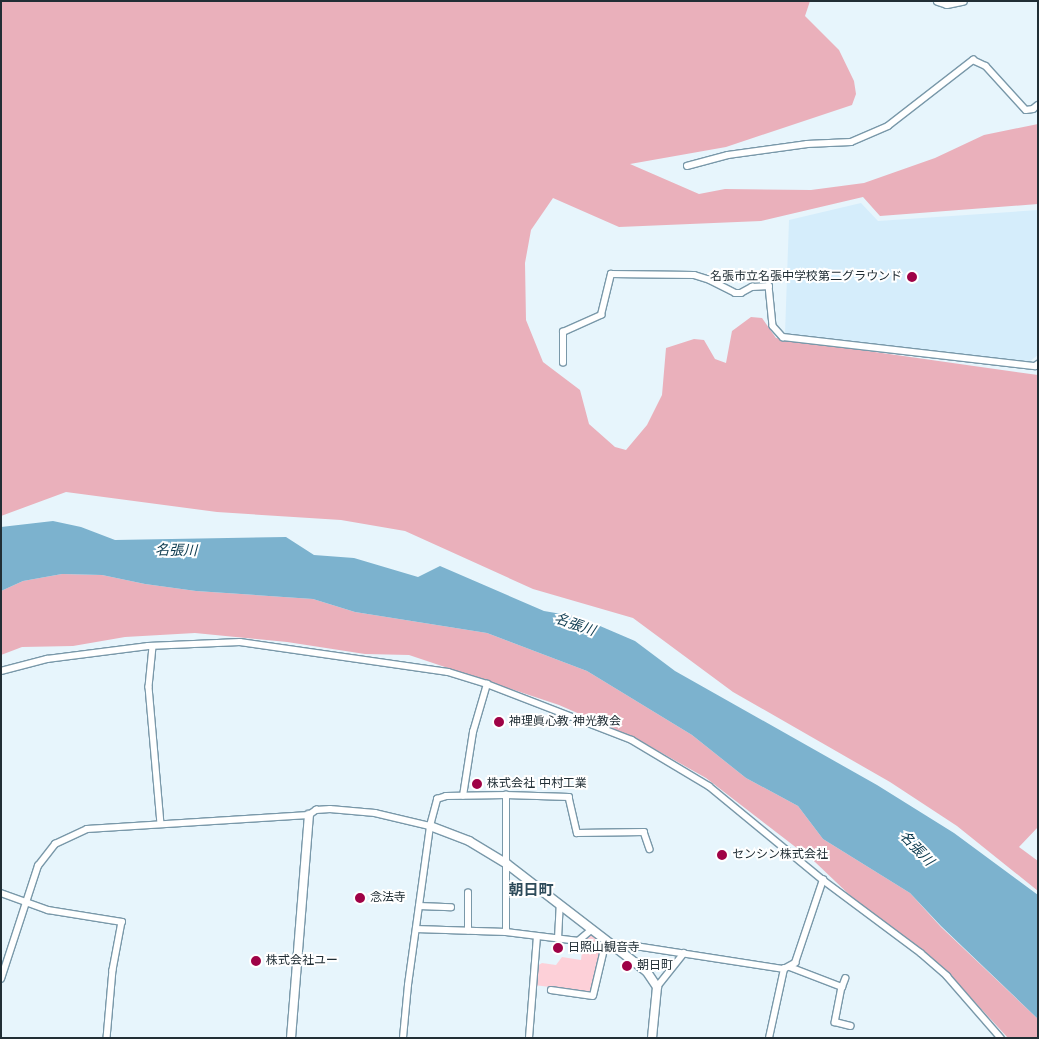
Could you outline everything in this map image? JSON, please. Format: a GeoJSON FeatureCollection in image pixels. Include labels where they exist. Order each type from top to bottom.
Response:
{"type":"FeatureCollection","features":[{"type":"Feature","properties":{"kind":"street"},"geometry":{"type":"LineString","coordinates":[[938,1],[947,4],[963,1]]}},
{"type":"Feature","properties":{"kind":"street"},"geometry":{"type":"LineString","coordinates":[[688,166],[728,154],[807,144],[851,142],[888,126],[973,60],[986,66],[1026,110],[1033,109],[1038,105]]}},
{"type":"Feature","properties":{"kind":"street"},"geometry":{"type":"LineString","coordinates":[[563,364],[564,332],[601,315],[611,274],[694,275],[710,280],[735,293],[741,293],[752,287],[769,286],[773,326],[783,337],[1035,366],[1038,364]]}},
{"type":"Feature","properties":{"kind":"street"},"geometry":{"type":"LineString","coordinates":[[1,671],[47,659],[182,643],[240,642],[448,672],[487,684],[608,730],[642,745],[726,798],[823,880],[921,953],[947,976],[1001,1038]]}},
{"type":"Feature","properties":{"kind":"street"},"geometry":{"type":"LineString","coordinates":[[153,647],[149,687],[160,823]]}},
{"type":"Feature","properties":{"kind":"street"},"geometry":{"type":"LineString","coordinates":[[464,796],[474,732],[487,684]]}},
{"type":"Feature","properties":{"kind":"street"},"geometry":{"type":"LineString","coordinates":[[506,795],[506,932]]}},
{"type":"Feature","properties":{"kind":"street"},"geometry":{"type":"LineString","coordinates":[[403,1038],[408,985],[430,826],[437,799],[441,797],[506,795],[569,797],[577,833],[644,832],[650,849]]}},
{"type":"Feature","properties":{"kind":"street"},"geometry":{"type":"LineString","coordinates":[[1,980],[24,903],[38,866],[55,844],[87,828],[309,815],[316,810],[350,810],[396,817],[430,826],[469,842],[507,864],[647,972],[657,987]]}},
{"type":"Feature","properties":{"kind":"street"},"geometry":{"type":"LineString","coordinates":[[291,1038],[309,815]]}},
{"type":"Feature","properties":{"kind":"street"},"geometry":{"type":"LineString","coordinates":[[769,1038],[787,968],[798,955],[823,880]]}},
{"type":"Feature","properties":{"kind":"street"},"geometry":{"type":"LineString","coordinates":[[1,893],[24,903],[68,915],[122,922],[113,970],[107,1038]]}},
{"type":"Feature","properties":{"kind":"street"},"geometry":{"type":"LineString","coordinates":[[468,893],[468,930]]}},
{"type":"Feature","properties":{"kind":"street"},"geometry":{"type":"LineString","coordinates":[[419,906],[451,908]]}},
{"type":"Feature","properties":{"kind":"street"},"geometry":{"type":"LineString","coordinates":[[558,939],[560,906]]}},
{"type":"Feature","properties":{"kind":"street"},"geometry":{"type":"LineString","coordinates":[[416,929],[506,932],[537,937],[578,940],[591,930]]}},
{"type":"Feature","properties":{"kind":"street"},"geometry":{"type":"LineString","coordinates":[[528,1038],[537,937]]}},
{"type":"Feature","properties":{"kind":"street"},"geometry":{"type":"LineString","coordinates":[[551,990],[593,996],[606,942]]}},
{"type":"Feature","properties":{"kind":"street"},"geometry":{"type":"LineString","coordinates":[[630,945],[787,968],[842,987]]}},
{"type":"Feature","properties":{"kind":"street"},"geometry":{"type":"LineString","coordinates":[[652,1038],[657,987],[684,953]]}},
{"type":"Feature","properties":{"kind":"street"},"geometry":{"type":"LineString","coordinates":[[845,978],[835,1022],[851,1026]]}},
{"type":"Feature","properties":{"kind":"shaded area"},"geometry":{"type":"Polygon","coordinates":[[[1,1],[810,1],[805,16],[839,50],[854,81],[856,94],[852,105],[726,147],[630,164],[699,194],[725,189],[811,190],[864,183],[935,158],[984,135],[1038,124],[1038,204],[880,216],[863,197],[761,221],[619,227],[553,198],[531,230],[525,263],[526,320],[543,362],[580,390],[589,424],[615,447],[626,450],[647,425],[662,395],[666,348],[694,339],[704,340],[715,359],[726,363],[732,331],[751,317],[762,318],[776,338],[1038,375],[1038,827],[1019,847],[1038,861],[1038,891],[957,826],[890,782],[733,692],[633,618],[533,589],[405,531],[341,520],[217,512],[66,492],[1,516],[1,1]]]}},
{"type":"Feature","properties":{"kind":"shaded area","name":"名張市立名張中学校第二グラウンド"},"geometry":{"type":"Polygon","coordinates":[[[861,203],[878,221],[1038,210],[1038,355],[1025,365],[785,334],[789,220],[861,203]]]}},
{"type":"Feature","properties":{"kind":"shaded area"},"geometry":{"type":"Polygon","coordinates":[[[62,574],[102,575],[145,584],[196,591],[313,599],[355,612],[487,633],[587,671],[692,735],[746,778],[798,806],[823,839],[910,893],[941,927],[1038,1019],[1038,1038],[1008,1038],[949,974],[896,930],[857,902],[815,862],[706,778],[637,739],[559,705],[409,655],[365,654],[287,642],[195,633],[125,637],[73,646],[22,647],[1,655],[1,591],[23,581],[62,574]]]}},
{"type":"Feature","properties":{"kind":"shaded area"},"geometry":{"type":"Polygon","coordinates":[[[593,933],[603,942],[590,992],[534,985],[537,966],[542,963],[556,965],[562,957],[581,960],[583,942],[593,933]]]}},
{"type":"Feature","properties":{"kind":"water","name":"名張川"},"geometry":{"type":"Polygon","coordinates":[[[53,521],[81,527],[115,540],[286,537],[314,555],[354,558],[418,577],[440,566],[544,611],[579,617],[635,641],[675,671],[877,785],[954,833],[1038,895],[1038,1019],[941,926],[910,893],[823,839],[798,806],[746,778],[692,735],[587,671],[487,633],[355,612],[313,599],[196,591],[145,584],[102,575],[62,574],[23,581],[1,591],[1,527],[53,521]]]}},
{"type":"Feature","properties":{"kind":"place","name":"名張市立名張中学校第二グラウンド"},"geometry":{"type":"Point","coordinates":[912,277]}},
{"type":"Feature","properties":{"kind":"place","name":"神理眞心教 神光教会"},"geometry":{"type":"Point","coordinates":[499,722]}},
{"type":"Feature","properties":{"kind":"place","name":"株式会社 中村工業"},"geometry":{"type":"Point","coordinates":[477,784]}},
{"type":"Feature","properties":{"kind":"place","name":"センシン株式会社"},"geometry":{"type":"Point","coordinates":[722,855]}},
{"type":"Feature","properties":{"kind":"place","name":"念法寺"},"geometry":{"type":"Point","coordinates":[360,898]}},
{"type":"Feature","properties":{"kind":"place","name":"日照山観音寺"},"geometry":{"type":"Point","coordinates":[558,948]}},
{"type":"Feature","properties":{"kind":"place","name":"株式会社ユー"},"geometry":{"type":"Point","coordinates":[256,961]}},
{"type":"Feature","properties":{"kind":"place","name":"朝日町"},"geometry":{"type":"Point","coordinates":[627,966]}},
{"type":"Feature","properties":{"kind":"district","name":"朝日町"},"geometry":{"type":"Point","coordinates":[531,891]}}]}
